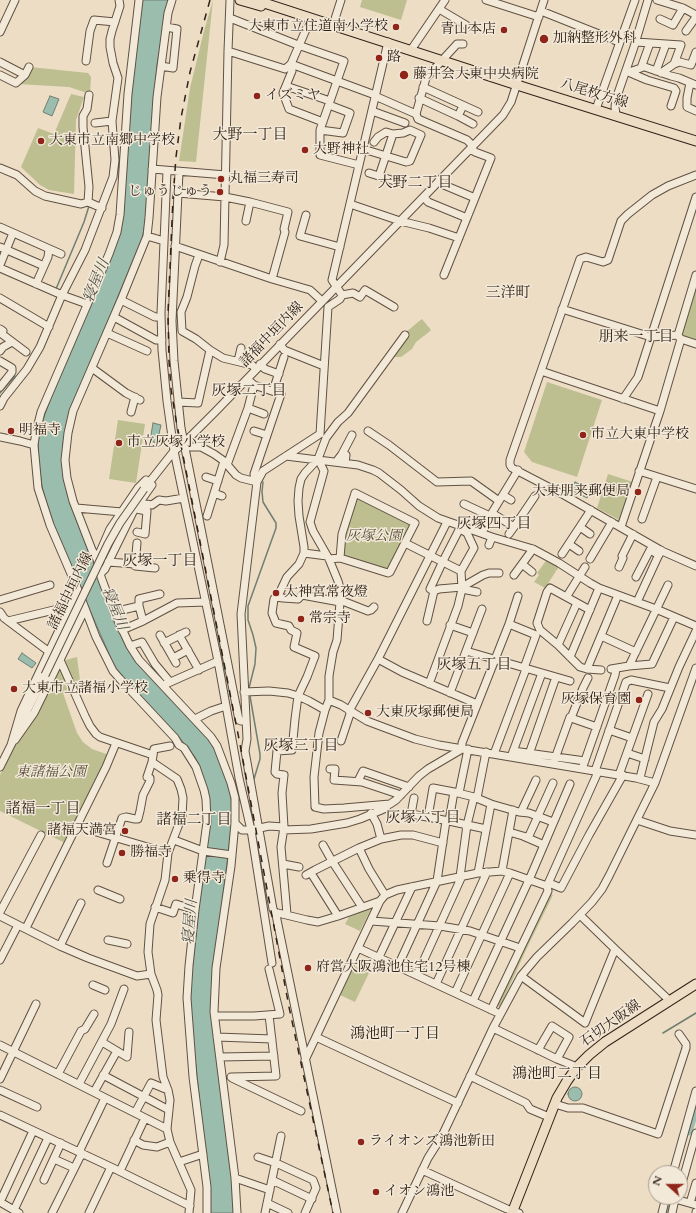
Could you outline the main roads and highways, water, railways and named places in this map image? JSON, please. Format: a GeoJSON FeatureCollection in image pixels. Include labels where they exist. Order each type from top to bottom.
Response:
{"type":"FeatureCollection","features":[{"type":"Feature","properties":{"kind":"main road"},"geometry":{"type":"LineString","coordinates":[[240,0],[273,10],[292,12]]}},
{"type":"Feature","properties":{"kind":"main road","name":"八尾枚方線"},"geometry":{"type":"LineString","coordinates":[[255,0],[696,141]]}},
{"type":"Feature","properties":{"kind":"main road"},"geometry":{"type":"LineString","coordinates":[[272,0],[313,13],[333,25]]}},
{"type":"Feature","properties":{"kind":"main road","name":"石切大阪線"},"geometry":{"type":"LineString","coordinates":[[514,1212],[549,1117],[564,1087],[577,1067],[605,1042],[696,984]]}},
{"type":"Feature","properties":{"kind":"waterway"},"geometry":{"type":"LineString","coordinates":[[56,289],[84,222],[89,206]]}},
{"type":"Feature","properties":{"kind":"waterway"},"geometry":{"type":"LineString","coordinates":[[0,393],[15,376]]}},
{"type":"Feature","properties":{"kind":"waterway"},"geometry":{"type":"LineString","coordinates":[[249,688],[255,664],[256,648],[248,620],[248,606],[276,528],[276,523],[263,502],[263,482]]}},
{"type":"Feature","properties":{"kind":"waterway"},"geometry":{"type":"LineString","coordinates":[[250,696],[260,754],[254,779]]}},
{"type":"Feature","properties":{"kind":"waterway"},"geometry":{"type":"LineString","coordinates":[[663,1033],[696,1013]]}},
{"type":"Feature","properties":{"kind":"waterway"},"geometry":{"type":"LineString","coordinates":[[688,1131],[696,1106]]}},
{"type":"Feature","properties":{"kind":"waterway"},"geometry":{"type":"LineString","coordinates":[[667,1213],[668,1205]]}},
{"type":"Feature","properties":{"kind":"railway"},"geometry":{"type":"LineString","coordinates":[[210,0],[190,72],[181,118],[176,157],[168,313],[171,389],[289,1007],[333,1213]]}},
{"type":"Feature","properties":{"kind":"place","name":"大東市立住道南小学校"},"geometry":{"type":"Point","coordinates":[396,27]}},
{"type":"Feature","properties":{"kind":"place","name":"青山本店"},"geometry":{"type":"Point","coordinates":[504,30]}},
{"type":"Feature","properties":{"kind":"place","name":"加納整形外科"},"geometry":{"type":"Point","coordinates":[544,39]}},
{"type":"Feature","properties":{"kind":"place","name":"路"},"geometry":{"type":"Point","coordinates":[379,58]}},
{"type":"Feature","properties":{"kind":"place","name":"藤井会大東中央病院"},"geometry":{"type":"Point","coordinates":[404,75]}},
{"type":"Feature","properties":{"kind":"place","name":"イズミヤ"},"geometry":{"type":"Point","coordinates":[257,96]}},
{"type":"Feature","properties":{"kind":"place","name":"大東市立南郷中学校"},"geometry":{"type":"Point","coordinates":[41,141]}},
{"type":"Feature","properties":{"kind":"place","name":"大野神社"},"geometry":{"type":"Point","coordinates":[305,150]}},
{"type":"Feature","properties":{"kind":"place","name":"丸福三寿司"},"geometry":{"type":"Point","coordinates":[221,179]}},
{"type":"Feature","properties":{"kind":"place","name":"じゅうじゅう"},"geometry":{"type":"Point","coordinates":[220,192]}},
{"type":"Feature","properties":{"kind":"place","name":"明福寺"},"geometry":{"type":"Point","coordinates":[11,431]}},
{"type":"Feature","properties":{"kind":"place","name":"市立大東中学校"},"geometry":{"type":"Point","coordinates":[583,435]}},
{"type":"Feature","properties":{"kind":"place","name":"市立灰塚小学校"},"geometry":{"type":"Point","coordinates":[119,443]}},
{"type":"Feature","properties":{"kind":"place","name":"大東朋来郵便局"},"geometry":{"type":"Point","coordinates":[638,492]}},
{"type":"Feature","properties":{"kind":"place","name":"太神宮常夜燈"},"geometry":{"type":"Point","coordinates":[276,593]}},
{"type":"Feature","properties":{"kind":"place","name":"常宗寺"},"geometry":{"type":"Point","coordinates":[301,619]}},
{"type":"Feature","properties":{"kind":"place","name":"大東市立諸福小学校"},"geometry":{"type":"Point","coordinates":[14,689]}},
{"type":"Feature","properties":{"kind":"place","name":"灰塚保育園"},"geometry":{"type":"Point","coordinates":[639,700]}},
{"type":"Feature","properties":{"kind":"place","name":"大東灰塚郵便局"},"geometry":{"type":"Point","coordinates":[368,713]}},
{"type":"Feature","properties":{"kind":"place","name":"諸福天満宮"},"geometry":{"type":"Point","coordinates":[125,831]}},
{"type":"Feature","properties":{"kind":"place","name":"勝福寺"},"geometry":{"type":"Point","coordinates":[122,853]}},
{"type":"Feature","properties":{"kind":"place","name":"乗得寺"},"geometry":{"type":"Point","coordinates":[175,879]}},
{"type":"Feature","properties":{"kind":"place","name":"府営大阪鴻池住宅12号棟"},"geometry":{"type":"Point","coordinates":[308,968]}},
{"type":"Feature","properties":{"kind":"place","name":"ライオンズ鴻池新田"},"geometry":{"type":"Point","coordinates":[361,1142]}},
{"type":"Feature","properties":{"kind":"place","name":"イオン鴻池"},"geometry":{"type":"Point","coordinates":[376,1192]}},
{"type":"Feature","properties":{"kind":"district","name":"大野一丁目"},"geometry":{"type":"Point","coordinates":[250,136]}},
{"type":"Feature","properties":{"kind":"district","name":"大野二丁目"},"geometry":{"type":"Point","coordinates":[415,184]}},
{"type":"Feature","properties":{"kind":"district","name":"三洋町"},"geometry":{"type":"Point","coordinates":[508,294]}},
{"type":"Feature","properties":{"kind":"district","name":"朋来一丁目"},"geometry":{"type":"Point","coordinates":[636,338]}},
{"type":"Feature","properties":{"kind":"district","name":"灰塚二丁目"},"geometry":{"type":"Point","coordinates":[249,392]}},
{"type":"Feature","properties":{"kind":"district","name":"灰塚四丁目"},"geometry":{"type":"Point","coordinates":[494,525]}},
{"type":"Feature","properties":{"kind":"district","name":"灰塚一丁目"},"geometry":{"type":"Point","coordinates":[160,562]}},
{"type":"Feature","properties":{"kind":"district","name":"灰塚五丁目"},"geometry":{"type":"Point","coordinates":[474,666]}},
{"type":"Feature","properties":{"kind":"district","name":"灰塚三丁目"},"geometry":{"type":"Point","coordinates":[301,747]}},
{"type":"Feature","properties":{"kind":"district","name":"諸福一丁目"},"geometry":{"type":"Point","coordinates":[43,810]}},
{"type":"Feature","properties":{"kind":"district","name":"灰塚六丁目"},"geometry":{"type":"Point","coordinates":[423,819]}},
{"type":"Feature","properties":{"kind":"district","name":"諸福二丁目"},"geometry":{"type":"Point","coordinates":[194,821]}},
{"type":"Feature","properties":{"kind":"district","name":"鴻池町一丁目"},"geometry":{"type":"Point","coordinates":[395,1035]}},
{"type":"Feature","properties":{"kind":"district","name":"鴻池町二丁目"},"geometry":{"type":"Point","coordinates":[557,1075]}},
{"type":"Feature","properties":{"kind":"water label","name":"寝屋川"},"geometry":{"type":"Point","coordinates":[97,281]}},
{"type":"Feature","properties":{"kind":"water label","name":"寝屋川"},"geometry":{"type":"Point","coordinates":[114,609]}},
{"type":"Feature","properties":{"kind":"water label","name":"寝屋川"},"geometry":{"type":"Point","coordinates":[191,922]}},
{"type":"Feature","properties":{"kind":"park label","name":"灰塚公園"},"geometry":{"type":"Point","coordinates":[374,537]}},
{"type":"Feature","properties":{"kind":"park label","name":"東諸福公園"},"geometry":{"type":"Point","coordinates":[51,773]}}]}
